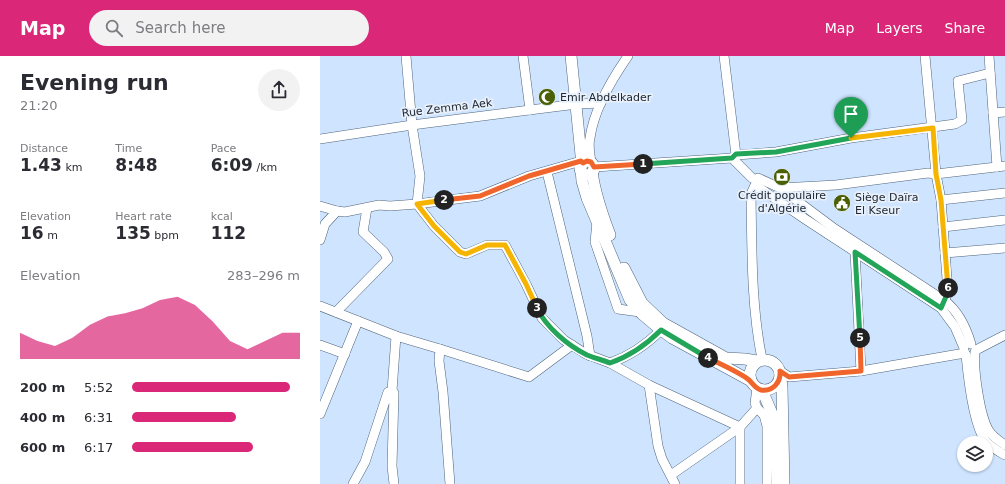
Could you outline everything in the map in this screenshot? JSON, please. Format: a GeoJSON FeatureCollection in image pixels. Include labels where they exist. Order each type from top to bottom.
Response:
{"type":"FeatureCollection","features":[{"type":"Feature","properties":{"kind":"main road"},"geometry":{"type":"LineString","coordinates":[[571,56],[586,166],[594,184],[599,205],[627,276],[642,303],[663,323],[726,358],[771,360],[776,364],[780,372],[782,387],[784,484]]}},
{"type":"Feature","properties":{"kind":"main road"},"geometry":{"type":"LineString","coordinates":[[586,166],[582,181],[587,198],[630,300],[640,312],[661,330],[756,386],[767,390],[775,386],[778,382],[780,372]]}},
{"type":"Feature","properties":{"kind":"main road"},"geometry":{"type":"LineString","coordinates":[[759,360],[750,370],[756,386],[773,416],[776,451],[776,484]]}},
{"type":"Feature","properties":{"kind":"street"},"geometry":{"type":"LineString","coordinates":[[406,56],[412,124],[420,176],[417,204],[434,226],[460,252],[466,254],[487,245],[505,245],[542,318],[564,340],[590,356],[610,363],[649,385],[740,427]]}},
{"type":"Feature","properties":{"kind":"street"},"geometry":{"type":"LineString","coordinates":[[523,56],[530,110]]}},
{"type":"Feature","properties":{"kind":"street"},"geometry":{"type":"LineString","coordinates":[[586,166],[589,138],[601,103],[614,77],[628,56]]}},
{"type":"Feature","properties":{"kind":"street"},"geometry":{"type":"LineString","coordinates":[[724,56],[734,156],[755,180],[804,219],[855,252],[943,304]]}},
{"type":"Feature","properties":{"kind":"street"},"geometry":{"type":"LineString","coordinates":[[925,56],[933,128],[936,174],[941,200],[948,292],[943,304]]}},
{"type":"Feature","properties":{"kind":"street"},"geometry":{"type":"LineString","coordinates":[[780,188],[836,185],[928,173],[936,174],[1001,166],[993,113],[989,56]]}},
{"type":"Feature","properties":{"kind":"street"},"geometry":{"type":"LineString","coordinates":[[320,206],[346,212],[379,205],[390,206],[417,204],[480,196],[529,176],[547,172],[564,165],[586,166],[776,152],[851,138],[956,124],[962,120],[958,81],[990,73]]}},
{"type":"Feature","properties":{"kind":"street","name":"Rue Zemma Aek"},"geometry":{"type":"LineString","coordinates":[[320,139],[412,124],[577,104],[601,103]]}},
{"type":"Feature","properties":{"kind":"street"},"geometry":{"type":"LineString","coordinates":[[993,113],[1005,112]]}},
{"type":"Feature","properties":{"kind":"street"},"geometry":{"type":"LineString","coordinates":[[547,172],[587,336],[590,356]]}},
{"type":"Feature","properties":{"kind":"street"},"geometry":{"type":"LineString","coordinates":[[755,180],[780,188],[835,229],[957,314],[962,321],[974,362],[977,385],[986,423],[996,440],[1005,445]]}},
{"type":"Feature","properties":{"kind":"street"},"geometry":{"type":"LineString","coordinates":[[755,180],[751,194],[752,272],[759,360]]}},
{"type":"Feature","properties":{"kind":"street"},"geometry":{"type":"LineString","coordinates":[[941,200],[1005,193]]}},
{"type":"Feature","properties":{"kind":"street"},"geometry":{"type":"LineString","coordinates":[[336,312],[388,259],[384,252],[363,232],[367,208]]}},
{"type":"Feature","properties":{"kind":"street"},"geometry":{"type":"LineString","coordinates":[[320,240],[325,224],[337,211]]}},
{"type":"Feature","properties":{"kind":"street"},"geometry":{"type":"LineString","coordinates":[[943,227],[1005,220]]}},
{"type":"Feature","properties":{"kind":"street"},"geometry":{"type":"LineString","coordinates":[[945,253],[1005,248]]}},
{"type":"Feature","properties":{"kind":"street"},"geometry":{"type":"LineString","coordinates":[[855,252],[861,371]]}},
{"type":"Feature","properties":{"kind":"street"},"geometry":{"type":"LineString","coordinates":[[320,306],[396,336],[440,348],[529,377],[572,345]]}},
{"type":"Feature","properties":{"kind":"street"},"geometry":{"type":"LineString","coordinates":[[320,414],[358,321]]}},
{"type":"Feature","properties":{"kind":"street"},"geometry":{"type":"LineString","coordinates":[[610,363],[626,357],[650,341],[661,330]]}},
{"type":"Feature","properties":{"kind":"street"},"geometry":{"type":"LineString","coordinates":[[780,372],[789,377],[861,371],[970,350],[1005,335]]}},
{"type":"Feature","properties":{"kind":"street"},"geometry":{"type":"LineString","coordinates":[[395,484],[392,466],[394,393],[392,391],[396,336]]}},
{"type":"Feature","properties":{"kind":"street"},"geometry":{"type":"LineString","coordinates":[[320,345],[344,354]]}},
{"type":"Feature","properties":{"kind":"street"},"geometry":{"type":"LineString","coordinates":[[440,348],[439,361],[444,392],[450,484]]}},
{"type":"Feature","properties":{"kind":"street"},"geometry":{"type":"LineString","coordinates":[[970,350],[974,406],[979,429],[985,440],[993,448],[1005,455]]}},
{"type":"Feature","properties":{"kind":"street"},"geometry":{"type":"LineString","coordinates":[[649,385],[658,446],[662,459],[675,484]]}},
{"type":"Feature","properties":{"kind":"street"},"geometry":{"type":"LineString","coordinates":[[756,386],[755,403],[757,408],[764,415],[767,426],[767,484]]}},
{"type":"Feature","properties":{"kind":"street"},"geometry":{"type":"LineString","coordinates":[[353,484],[364,462],[388,392],[392,391]]}},
{"type":"Feature","properties":{"kind":"street"},"geometry":{"type":"LineString","coordinates":[[671,475],[740,427],[757,408]]}},
{"type":"Feature","properties":{"kind":"street"},"geometry":{"type":"LineString","coordinates":[[740,427],[740,484]]}},
{"type":"Feature","properties":{"kind":"place","name":"Emir Abdelkader"},"geometry":{"type":"Point","coordinates":[547,97]}},
{"type":"Feature","properties":{"kind":"place","name":"Crédit populaire d'Algérie"},"geometry":{"type":"Point","coordinates":[782,177]}},
{"type":"Feature","properties":{"kind":"place","name":"Siège Daïra El Kseur"},"geometry":{"type":"Point","coordinates":[842,203]}},
{"type":"Feature","properties":{"kind":"route"},"geometry":{"type":"LineString","coordinates":[[933,128],[936,174],[941,200],[948,292],[941,308],[855,252],[861,371],[789,377],[780,371],[780,379],[778,382],[775,386],[767,390],[757,388],[751,383],[751,381],[672,338],[661,330],[650,341],[626,357],[610,363],[586,354],[564,340],[542,318],[505,245],[487,245],[466,254],[460,252],[434,226],[417,204],[480,196],[529,176],[581,161],[583,163],[587,161],[591,162],[594,167],[732,158],[736,154],[776,152],[851,138],[933,128]]}}]}
